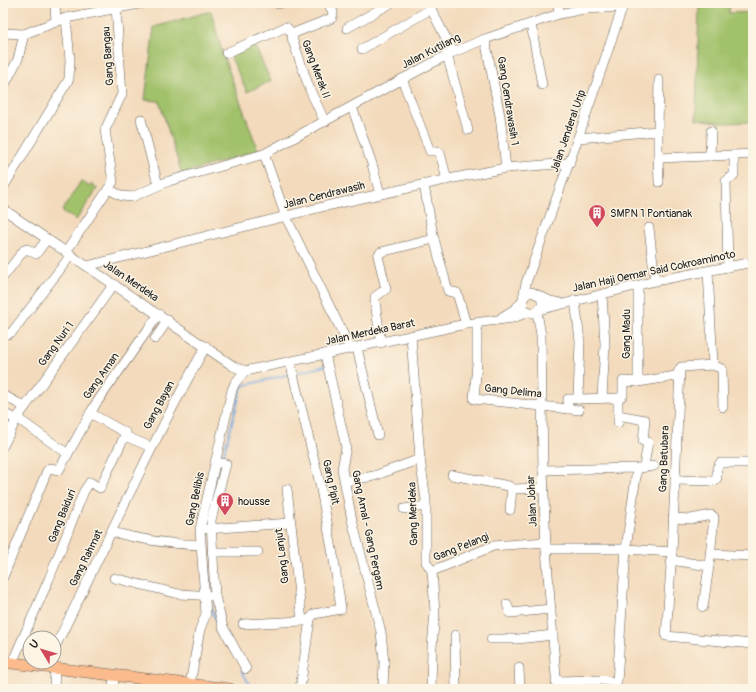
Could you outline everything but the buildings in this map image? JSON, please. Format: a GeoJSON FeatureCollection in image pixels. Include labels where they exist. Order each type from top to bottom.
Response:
{"type":"FeatureCollection","features":[{"type":"Feature","properties":{"kind":"main road"},"geometry":{"type":"LineString","coordinates":[[7,663],[22,664]]}},
{"type":"Feature","properties":{"kind":"main road"},"geometry":{"type":"LineString","coordinates":[[62,668],[114,676],[152,685],[190,684],[210,688],[230,689]]}},
{"type":"Feature","properties":{"kind":"street"},"geometry":{"type":"LineString","coordinates":[[54,3],[56,22]]}},
{"type":"Feature","properties":{"kind":"street"},"geometry":{"type":"LineString","coordinates":[[90,3],[92,13]]}},
{"type":"Feature","properties":{"kind":"street"},"geometry":{"type":"LineString","coordinates":[[3,33],[24,34],[66,18],[140,3]]}},
{"type":"Feature","properties":{"kind":"street","name":"Gang Merak II"},"geometry":{"type":"LineString","coordinates":[[325,122],[292,38],[293,34],[332,18],[333,12],[328,3]]}},
{"type":"Feature","properties":{"kind":"street"},"geometry":{"type":"LineString","coordinates":[[347,28],[391,3]]}},
{"type":"Feature","properties":{"kind":"street"},"geometry":{"type":"LineString","coordinates":[[558,3],[558,14]]}},
{"type":"Feature","properties":{"kind":"street","name":"Jalan Kutilang"},"geometry":{"type":"LineString","coordinates":[[108,189],[122,196],[129,197],[158,185],[264,154],[450,53],[485,39],[558,14],[584,9],[623,5]]}},
{"type":"Feature","properties":{"kind":"street","name":"Jalan Jenderal Urip"},"geometry":{"type":"LineString","coordinates":[[522,300],[532,267],[570,163],[623,5]]}},
{"type":"Feature","properties":{"kind":"street"},"geometry":{"type":"LineString","coordinates":[[362,49],[429,6],[450,53],[468,130]]}},
{"type":"Feature","properties":{"kind":"street","name":"Gang Bangau"},"geometry":{"type":"LineString","coordinates":[[3,331],[8,334],[12,332],[69,254],[113,178],[105,128],[122,94],[116,7]]}},
{"type":"Feature","properties":{"kind":"street"},"geometry":{"type":"LineString","coordinates":[[3,188],[69,79],[70,60],[66,18]]}},
{"type":"Feature","properties":{"kind":"street"},"geometry":{"type":"LineString","coordinates":[[531,24],[542,85]]}},
{"type":"Feature","properties":{"kind":"street"},"geometry":{"type":"LineString","coordinates":[[226,53],[286,27],[293,34]]}},
{"type":"Feature","properties":{"kind":"street"},"geometry":{"type":"LineString","coordinates":[[3,88],[18,59],[24,34]]}},
{"type":"Feature","properties":{"kind":"street","name":"Gang Cendrawasih 1"},"geometry":{"type":"LineString","coordinates":[[485,39],[500,116],[506,168]]}},
{"type":"Feature","properties":{"kind":"street"},"geometry":{"type":"LineString","coordinates":[[402,79],[430,151],[437,151],[440,153],[447,180]]}},
{"type":"Feature","properties":{"kind":"street"},"geometry":{"type":"LineString","coordinates":[[659,80],[659,182]]}},
{"type":"Feature","properties":{"kind":"street"},"geometry":{"type":"LineString","coordinates":[[352,107],[372,164],[380,194]]}},
{"type":"Feature","properties":{"kind":"street"},"geometry":{"type":"LineString","coordinates":[[141,119],[158,185]]}},
{"type":"Feature","properties":{"kind":"street"},"geometry":{"type":"LineString","coordinates":[[578,138],[658,131]]}},
{"type":"Feature","properties":{"kind":"street"},"geometry":{"type":"LineString","coordinates":[[710,156],[711,131]]}},
{"type":"Feature","properties":{"kind":"street"},"geometry":{"type":"LineString","coordinates":[[264,154],[286,217],[354,348],[378,435]]}},
{"type":"Feature","properties":{"kind":"street"},"geometry":{"type":"LineString","coordinates":[[658,158],[753,154]]}},
{"type":"Feature","properties":{"kind":"street"},"geometry":{"type":"LineString","coordinates":[[728,267],[726,183],[727,180],[734,175],[734,155]]}},
{"type":"Feature","properties":{"kind":"street","name":"Jalan Cendrawasih"},"geometry":{"type":"LineString","coordinates":[[87,266],[380,194],[506,168],[570,163]]}},
{"type":"Feature","properties":{"kind":"street"},"geometry":{"type":"LineString","coordinates":[[424,185],[434,240],[448,291],[457,292],[466,324]]}},
{"type":"Feature","properties":{"kind":"street","name":"Jalan Merdeka"},"geometry":{"type":"LineString","coordinates":[[3,209],[45,241],[69,254],[160,314],[234,366],[245,371]]}},
{"type":"Feature","properties":{"kind":"street"},"geometry":{"type":"LineString","coordinates":[[649,228],[655,281]]}},
{"type":"Feature","properties":{"kind":"street"},"geometry":{"type":"LineString","coordinates":[[381,343],[375,297],[386,289],[378,256],[381,252],[434,240]]}},
{"type":"Feature","properties":{"kind":"street"},"geometry":{"type":"LineString","coordinates":[[3,277],[24,250],[27,249],[37,253],[45,241]]}},
{"type":"Feature","properties":{"kind":"street","name":"Jalan Haji Oemar Said Cokroaminoto"},"geometry":{"type":"LineString","coordinates":[[535,311],[561,303],[655,281],[753,262]]}},
{"type":"Feature","properties":{"kind":"street"},"geometry":{"type":"LineString","coordinates":[[522,300],[525,310],[535,311],[543,304],[539,295],[532,267]]}},
{"type":"Feature","properties":{"kind":"street"},"geometry":{"type":"LineString","coordinates":[[708,271],[713,365]]}},
{"type":"Feature","properties":{"kind":"street","name":"Gang Nuri 1"},"geometry":{"type":"LineString","coordinates":[[3,446],[16,419],[114,284]]}},
{"type":"Feature","properties":{"kind":"street","name":"Gang Madu"},"geometry":{"type":"LineString","coordinates":[[638,286],[638,382]]}},
{"type":"Feature","properties":{"kind":"street"},"geometry":{"type":"LineString","coordinates":[[499,319],[515,309],[528,293],[539,295],[550,302],[561,303]]}},
{"type":"Feature","properties":{"kind":"street"},"geometry":{"type":"LineString","coordinates":[[602,294],[605,344],[602,398]]}},
{"type":"Feature","properties":{"kind":"street"},"geometry":{"type":"LineString","coordinates":[[575,300],[580,341],[578,399]]}},
{"type":"Feature","properties":{"kind":"street","name":"Jalan Merdeka Barat"},"geometry":{"type":"LineString","coordinates":[[245,371],[325,358],[354,348],[466,324],[513,318],[535,311]]}},
{"type":"Feature","properties":{"kind":"street","name":"Jalan Johar"},"geometry":{"type":"LineString","coordinates":[[535,311],[541,335],[546,546],[556,685]]}},
{"type":"Feature","properties":{"kind":"street","name":"Gang Aman"},"geometry":{"type":"LineString","coordinates":[[3,577],[47,471],[50,468],[59,470],[90,413],[160,314]]}},
{"type":"Feature","properties":{"kind":"street"},"geometry":{"type":"LineString","coordinates":[[155,339],[168,320]]}},
{"type":"Feature","properties":{"kind":"street","name":"Gang Delima"},"geometry":{"type":"LineString","coordinates":[[477,322],[477,363],[474,399],[578,410]]}},
{"type":"Feature","properties":{"kind":"street","name":"Gang Merdeka"},"geometry":{"type":"LineString","coordinates":[[411,336],[420,459],[425,484],[426,562],[432,571],[435,619],[432,647],[432,689]]}},
{"type":"Feature","properties":{"kind":"street","name":"Gang Bayan"},"geometry":{"type":"LineString","coordinates":[[136,477],[206,346]]}},
{"type":"Feature","properties":{"kind":"street","name":"Gang Amal - Gang Pergam"},"geometry":{"type":"LineString","coordinates":[[325,358],[346,447],[346,455],[342,466],[352,520],[381,632],[384,662],[383,689]]}},
{"type":"Feature","properties":{"kind":"street","name":"Gang Pipit"},"geometry":{"type":"LineString","coordinates":[[291,364],[320,484],[334,560],[341,609],[314,614],[306,620]]}},
{"type":"Feature","properties":{"kind":"street"},"geometry":{"type":"LineString","coordinates":[[567,409],[568,399],[618,399],[623,395],[623,381],[638,382],[676,376],[681,367],[713,365],[722,369],[723,407]]}},
{"type":"Feature","properties":{"kind":"street","name":"Gang Batubara"},"geometry":{"type":"LineString","coordinates":[[680,369],[674,518],[666,636],[753,644]]}},
{"type":"Feature","properties":{"kind":"street","name":"Gang Belibis"},"geometry":{"type":"LineString","coordinates":[[190,684],[200,629],[205,617],[210,596],[200,545],[212,517],[213,489],[232,387],[245,371]]}},
{"type":"Feature","properties":{"kind":"street"},"geometry":{"type":"LineString","coordinates":[[3,395],[25,407]]}},
{"type":"Feature","properties":{"kind":"street"},"geometry":{"type":"LineString","coordinates":[[556,685],[601,680],[617,682],[626,549],[641,467],[648,442],[643,441],[645,420],[618,419],[618,399]]}},
{"type":"Feature","properties":{"kind":"street"},"geometry":{"type":"LineString","coordinates":[[3,413],[16,419],[68,454]]}},
{"type":"Feature","properties":{"kind":"street"},"geometry":{"type":"LineString","coordinates":[[90,413],[126,433],[125,436],[151,447]]}},
{"type":"Feature","properties":{"kind":"street","name":"Gang Baiduri"},"geometry":{"type":"LineString","coordinates":[[7,663],[49,579],[84,491],[90,482],[100,488],[125,436]]}},
{"type":"Feature","properties":{"kind":"street"},"geometry":{"type":"LineString","coordinates":[[345,481],[374,476],[420,459]]}},
{"type":"Feature","properties":{"kind":"street"},"geometry":{"type":"LineString","coordinates":[[675,480],[714,481],[717,478],[717,468],[720,464],[753,463]]}},
{"type":"Feature","properties":{"kind":"street"},"geometry":{"type":"LineString","coordinates":[[543,470],[654,466]]}},
{"type":"Feature","properties":{"kind":"street"},"geometry":{"type":"LineString","coordinates":[[452,475],[509,486],[512,489],[544,488]]}},
{"type":"Feature","properties":{"kind":"street","name":"Gang Rahmat"},"geometry":{"type":"LineString","coordinates":[[62,633],[112,532],[136,477]]}},
{"type":"Feature","properties":{"kind":"street","name":"Gang Lanjut"},"geometry":{"type":"LineString","coordinates":[[287,489],[290,523],[306,620],[300,689]]}},
{"type":"Feature","properties":{"kind":"street"},"geometry":{"type":"LineString","coordinates":[[510,510],[512,489]]}},
{"type":"Feature","properties":{"kind":"street"},"geometry":{"type":"LineString","coordinates":[[404,509],[426,506]]}},
{"type":"Feature","properties":{"kind":"street"},"geometry":{"type":"LineString","coordinates":[[674,518],[713,516],[711,554],[703,607]]}},
{"type":"Feature","properties":{"kind":"street"},"geometry":{"type":"LineString","coordinates":[[246,669],[223,627],[210,596],[212,552],[206,529],[290,523]]}},
{"type":"Feature","properties":{"kind":"street"},"geometry":{"type":"LineString","coordinates":[[112,532],[141,540],[176,545],[200,545]]}},
{"type":"Feature","properties":{"kind":"street","name":"Gang Pelangi"},"geometry":{"type":"LineString","coordinates":[[432,571],[493,546],[546,546]]}},
{"type":"Feature","properties":{"kind":"street"},"geometry":{"type":"LineString","coordinates":[[546,546],[626,549],[672,556],[709,566]]}},
{"type":"Feature","properties":{"kind":"street"},"geometry":{"type":"LineString","coordinates":[[212,552],[258,552]]}},
{"type":"Feature","properties":{"kind":"street"},"geometry":{"type":"LineString","coordinates":[[711,554],[753,556]]}},
{"type":"Feature","properties":{"kind":"street"},"geometry":{"type":"LineString","coordinates":[[114,578],[179,594],[210,596]]}},
{"type":"Feature","properties":{"kind":"street"},"geometry":{"type":"LineString","coordinates":[[507,604],[510,613],[551,609]]}},
{"type":"Feature","properties":{"kind":"street"},"geometry":{"type":"LineString","coordinates":[[243,624],[306,620]]}},
{"type":"Feature","properties":{"kind":"street"},"geometry":{"type":"LineString","coordinates":[[455,635],[456,689]]}},
{"type":"Feature","properties":{"kind":"street"},"geometry":{"type":"LineString","coordinates":[[491,639],[518,639],[553,635]]}},
{"type":"Feature","properties":{"kind":"street"},"geometry":{"type":"LineString","coordinates":[[519,668],[520,689]]}},
{"type":"Feature","properties":{"kind":"street"},"geometry":{"type":"LineString","coordinates":[[50,670],[54,689]]}},
{"type":"Feature","properties":{"kind":"street"},"geometry":{"type":"LineString","coordinates":[[113,689],[114,676]]}},
{"type":"Feature","properties":{"kind":"green space"},"geometry":{"type":"Polygon","coordinates":[[[699,3],[730,3],[729,13],[753,12],[753,122],[725,123],[696,119],[699,3]]]}},
{"type":"Feature","properties":{"kind":"green space"},"geometry":{"type":"Polygon","coordinates":[[[211,11],[222,52],[258,150],[182,174],[159,101],[145,100],[154,27],[211,11]]]}},
{"type":"Feature","properties":{"kind":"green space"},"geometry":{"type":"Polygon","coordinates":[[[253,42],[271,81],[247,92],[229,53],[253,42]]]}},
{"type":"Feature","properties":{"kind":"green space"},"geometry":{"type":"Polygon","coordinates":[[[81,181],[90,187],[92,183],[97,189],[76,220],[62,211],[81,181]]]}},
{"type":"Feature","properties":{"kind":"waterway"},"geometry":{"type":"LineString","coordinates":[[296,373],[325,366]]}},
{"type":"Feature","properties":{"kind":"waterway"},"geometry":{"type":"LineString","coordinates":[[222,460],[242,386],[290,374]]}},
{"type":"Feature","properties":{"kind":"waterway"},"geometry":{"type":"LineString","coordinates":[[207,533],[206,545],[210,594]]}},
{"type":"Feature","properties":{"kind":"waterway"},"geometry":{"type":"LineString","coordinates":[[210,598],[212,612],[218,624]]}},
{"type":"Feature","properties":{"kind":"waterway"},"geometry":{"type":"LineString","coordinates":[[242,671],[252,689]]}},
{"type":"Feature","properties":{"kind":"place","name":"SMPN 1 Pontianak"},"geometry":{"type":"Point","coordinates":[597,228]}},
{"type":"Feature","properties":{"kind":"place","name":"housse"},"geometry":{"type":"Point","coordinates":[225,516]}}]}
